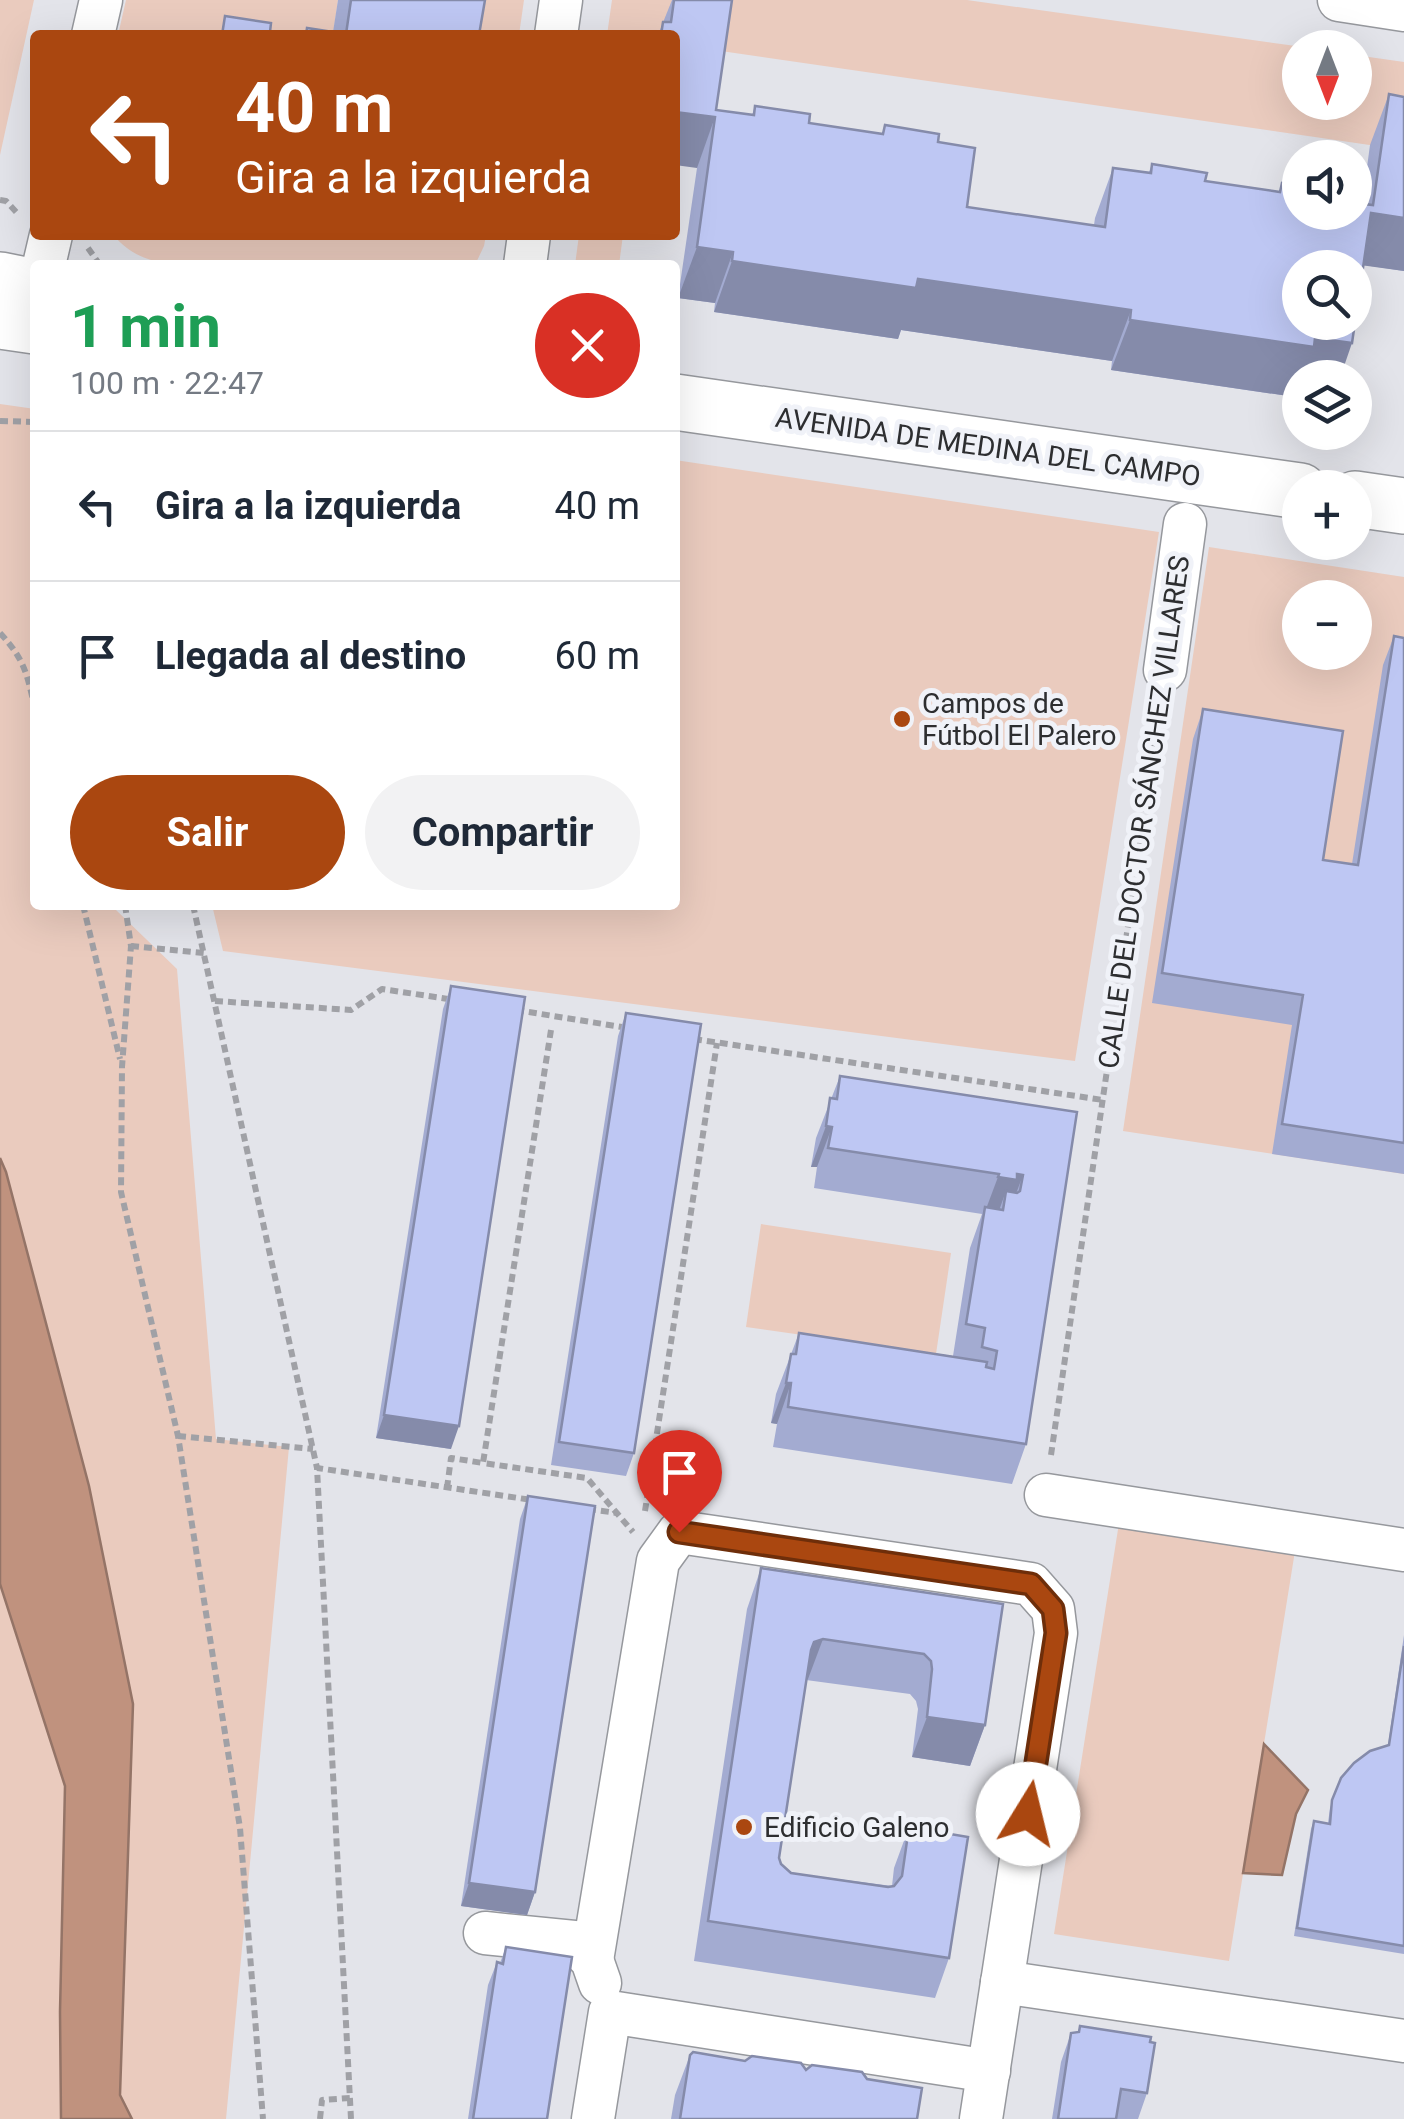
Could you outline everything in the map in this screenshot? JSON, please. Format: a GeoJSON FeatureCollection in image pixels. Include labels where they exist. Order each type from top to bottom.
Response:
{"type":"FeatureCollection","features":[{"type":"Feature","properties":{"kind":"main road"},"geometry":{"type":"LineString","coordinates":[[0,280],[30,286]]}},
{"type":"Feature","properties":{"kind":"main road"},"geometry":{"type":"LineString","coordinates":[[0,321],[30,325]]}},
{"type":"Feature","properties":{"kind":"main road","name":"AVENIDA DE MEDINA DEL CAMPO"},"geometry":{"type":"LineString","coordinates":[[680,403],[1282,489]]}},
{"type":"Feature","properties":{"kind":"main road"},"geometry":{"type":"LineString","coordinates":[[1372,501],[1404,506]]}},
{"type":"Feature","properties":{"kind":"street"},"geometry":{"type":"LineString","coordinates":[[94,30],[101,0]]}},
{"type":"Feature","properties":{"kind":"street"},"geometry":{"type":"LineString","coordinates":[[557,30],[561,0]]}},
{"type":"Feature","properties":{"kind":"street"},"geometry":{"type":"LineString","coordinates":[[1338,0],[1404,10]]}},
{"type":"Feature","properties":{"kind":"street","name":"CALLE DEL DOCTOR SÁNCHEZ VILLARES"},"geometry":{"type":"LineString","coordinates":[[1165,670],[1185,524]]}},
{"type":"Feature","properties":{"kind":"street"},"geometry":{"type":"LineString","coordinates":[[1046,1495],[1404,1550]]}},
{"type":"Feature","properties":{"kind":"street"},"geometry":{"type":"LineString","coordinates":[[592,1960],[658,1561],[679,1532],[1031,1584],[1053,1609],[1056,1633],[982,2119]]}},
{"type":"Feature","properties":{"kind":"street"},"geometry":{"type":"LineString","coordinates":[[486,1933],[574,1942],[592,1960],[610,2012],[593,2119]]}},
{"type":"Feature","properties":{"kind":"street"},"geometry":{"type":"LineString","coordinates":[[1002,1982],[1404,2041]]}},
{"type":"Feature","properties":{"kind":"street"},"geometry":{"type":"LineString","coordinates":[[610,2012],[989,2071]]}},
{"type":"Feature","properties":{"kind":"path"},"geometry":{"type":"LineString","coordinates":[[0,421],[30,422]]}},
{"type":"Feature","properties":{"kind":"path"},"geometry":{"type":"LineString","coordinates":[[0,633],[24,666],[30,689]]}},
{"type":"Feature","properties":{"kind":"path","name":"CALLE DEL DOCTOR SÁNCHEZ VILLARES"},"geometry":{"type":"LineString","coordinates":[[1046,1495],[1165,670]]}},
{"type":"Feature","properties":{"kind":"path"},"geometry":{"type":"LineString","coordinates":[[83,910],[122,1067]]}},
{"type":"Feature","properties":{"kind":"path"},"geometry":{"type":"LineString","coordinates":[[126,910],[131,946],[122,1067],[121,1192],[178,1436],[240,1828],[264,2119]]}},
{"type":"Feature","properties":{"kind":"path"},"geometry":{"type":"LineString","coordinates":[[194,910],[317,1468],[351,2119]]}},
{"type":"Feature","properties":{"kind":"path"},"geometry":{"type":"LineString","coordinates":[[131,946],[204,953]]}},
{"type":"Feature","properties":{"kind":"path"},"geometry":{"type":"LineString","coordinates":[[215,1002],[352,1010],[382,989],[461,1001]]}},
{"type":"Feature","properties":{"kind":"path"},"geometry":{"type":"LineString","coordinates":[[500,1008],[638,1030]]}},
{"type":"Feature","properties":{"kind":"path"},"geometry":{"type":"LineString","coordinates":[[483,1463],[550,1030]]}},
{"type":"Feature","properties":{"kind":"path","name":"CALLE DEL DOCTOR SÁNCHEZ VILLARES"},"geometry":{"type":"LineString","coordinates":[[678,1036],[1104,1100]]}},
{"type":"Feature","properties":{"kind":"path"},"geometry":{"type":"LineString","coordinates":[[641,1540],[717,1042]]}},
{"type":"Feature","properties":{"kind":"path"},"geometry":{"type":"LineString","coordinates":[[178,1436],[313,1449]]}},
{"type":"Feature","properties":{"kind":"path"},"geometry":{"type":"LineString","coordinates":[[447,1488],[451,1458],[587,1478],[617,1513],[579,1508]]}},
{"type":"Feature","properties":{"kind":"path"},"geometry":{"type":"LineString","coordinates":[[317,1468],[542,1502]]}},
{"type":"Feature","properties":{"kind":"path"},"geometry":{"type":"LineString","coordinates":[[320,2119],[322,2100],[350,2098]]}},
{"type":"Feature","properties":{"kind":"shaded area"},"geometry":{"type":"Polygon","coordinates":[[[0,0],[34,0],[0,155],[0,0]]]}},
{"type":"Feature","properties":{"kind":"shaded area"},"geometry":{"type":"Polygon","coordinates":[[[126,0],[338,0],[334,30],[119,30],[126,0]]]}},
{"type":"Feature","properties":{"kind":"shaded area"},"geometry":{"type":"Polygon","coordinates":[[[472,0],[524,0],[520,30],[468,30],[472,0]]]}},
{"type":"Feature","properties":{"kind":"shaded area"},"geometry":{"type":"Polygon","coordinates":[[[612,0],[967,0],[1282,44],[1282,120],[1372,120],[1372,57],[1404,62],[1404,150],[1372,145],[1372,140],[1335,140],[714,50],[680,37],[680,30],[608,30],[612,0]]]}},
{"type":"Feature","properties":{"kind":"shaded area"},"geometry":{"type":"Polygon","coordinates":[[[118,240],[485,240],[477,260],[152,260],[118,240]]]}},
{"type":"Feature","properties":{"kind":"shaded area"},"geometry":{"type":"Polygon","coordinates":[[[578,240],[622,240],[620,260],[576,260],[578,240]]]}},
{"type":"Feature","properties":{"kind":"shaded area"},"geometry":{"type":"Polygon","coordinates":[[[0,404],[30,408],[30,910],[116,910],[177,969],[216,1439],[289,1447],[226,2119],[132,2119],[120,2095],[133,1704],[89,1486],[0,1157],[0,404]]]}},
{"type":"Feature","properties":{"kind":"shaded area","name":"Campos de Fútbol El Palero"},"geometry":{"type":"Polygon","coordinates":[[[680,461],[1159,532],[1075,1061],[223,951],[213,910],[680,910],[680,461]]]}},
{"type":"Feature","properties":{"kind":"shaded area"},"geometry":{"type":"Polygon","coordinates":[[[1209,547],[1404,577],[1404,1174],[1123,1131],[1209,547]]]}},
{"type":"Feature","properties":{"kind":"shaded area"},"geometry":{"type":"Polygon","coordinates":[[[0,1158],[89,1486],[133,1704],[120,2095],[132,2119],[61,2119],[65,1786],[0,1584],[0,1158]]]}},
{"type":"Feature","properties":{"kind":"shaded area"},"geometry":{"type":"Polygon","coordinates":[[[761,1224],[951,1253],[936,1354],[746,1327],[761,1224]]]}},
{"type":"Feature","properties":{"kind":"shaded area"},"geometry":{"type":"Polygon","coordinates":[[[1119,1523],[1295,1551],[1229,1961],[1054,1934],[1119,1523]]]}},
{"type":"Feature","properties":{"kind":"shaded area"},"geometry":{"type":"Polygon","coordinates":[[[0,1584],[65,1786],[61,2119],[0,2119],[0,1584]]]}},
{"type":"Feature","properties":{"kind":"shaded area"},"geometry":{"type":"Polygon","coordinates":[[[1264,1744],[1308,1790],[1296,1814],[1282,1875],[1243,1873],[1264,1744]]]}},
{"type":"Feature","properties":{"kind":"building"},"geometry":{"type":"Polygon","coordinates":[[[351,0],[485,0],[480,30],[347,30],[351,0]]]}},
{"type":"Feature","properties":{"kind":"building"},"geometry":{"type":"Polygon","coordinates":[[[674,0],[732,0],[716,110],[754,115],[755,106],[810,114],[809,123],[883,134],[885,125],[939,134],[938,142],[975,148],[967,207],[1105,227],[1113,168],[1151,173],[1152,164],[1207,173],[1205,181],[1280,192],[1282,183],[1282,230],[1369,230],[1366,250],[1282,250],[1282,340],[1315,340],[1314,347],[1130,320],[1131,310],[918,279],[916,288],[732,261],[733,252],[697,247],[715,117],[680,113],[680,30],[662,30],[663,22],[671,22],[674,0]]]}},
{"type":"Feature","properties":{"kind":"building"},"geometry":{"type":"Polygon","coordinates":[[[225,16],[271,23],[270,30],[223,30],[225,16]]]}},
{"type":"Feature","properties":{"kind":"building"},"geometry":{"type":"Polygon","coordinates":[[[1389,94],[1404,97],[1404,218],[1372,213],[1389,94]]]}},
{"type":"Feature","properties":{"kind":"building"},"geometry":{"type":"Polygon","coordinates":[[[1394,636],[1404,638],[1404,1143],[1282,1124],[1303,995],[1162,973],[1203,709],[1343,731],[1323,860],[1358,865],[1394,636]]]}},
{"type":"Feature","properties":{"kind":"building"},"geometry":{"type":"Polygon","coordinates":[[[451,986],[525,997],[459,1426],[384,1415],[451,986]]]}},
{"type":"Feature","properties":{"kind":"building"},"geometry":{"type":"Polygon","coordinates":[[[626,1013],[701,1024],[634,1453],[559,1442],[626,1013]]]}},
{"type":"Feature","properties":{"kind":"building"},"geometry":{"type":"Polygon","coordinates":[[[840,1076],[1077,1112],[1026,1444],[788,1407],[791,1383],[786,1383],[799,1333],[987,1362],[986,1367],[994,1369],[997,1351],[982,1347],[985,1328],[966,1324],[985,1207],[1003,1210],[1006,1191],[1020,1191],[1023,1175],[1017,1174],[1017,1180],[828,1148],[832,1127],[826,1126],[830,1098],[837,1099],[840,1076]]]}},
{"type":"Feature","properties":{"kind":"building"},"geometry":{"type":"Polygon","coordinates":[[[528,1496],[595,1506],[535,1892],[469,1883],[528,1496]]]}},
{"type":"Feature","properties":{"kind":"building"},"geometry":{"type":"Polygon","coordinates":[[[761,1568],[1003,1604],[985,1725],[927,1717],[932,1669],[924,1654],[823,1639],[814,1642],[779,1858],[791,1873],[888,1887],[902,1876],[909,1827],[968,1837],[949,1958],[708,1921],[761,1568]]]}},
{"type":"Feature","properties":{"kind":"building"},"geometry":{"type":"Polygon","coordinates":[[[1404,1646],[1404,1946],[1297,1928],[1314,1821],[1330,1824],[1332,1800],[1341,1778],[1370,1751],[1389,1745],[1404,1646]]]}},
{"type":"Feature","properties":{"kind":"building"},"geometry":{"type":"Polygon","coordinates":[[[506,1947],[572,1957],[547,2119],[473,2119],[497,1962],[503,1964],[506,1947]]]}},
{"type":"Feature","properties":{"kind":"building"},"geometry":{"type":"Polygon","coordinates":[[[1080,2026],[1151,2037],[1150,2042],[1155,2043],[1147,2093],[1121,2089],[1116,2119],[1058,2119],[1071,2033],[1079,2032],[1080,2026]]]}},
{"type":"Feature","properties":{"kind":"building"},"geometry":{"type":"Polygon","coordinates":[[[693,2052],[745,2061],[752,2056],[801,2063],[806,2070],[812,2065],[862,2072],[867,2079],[922,2088],[917,2119],[680,2119],[693,2052]]]}},
{"type":"Feature","properties":{"kind":"place","name":"Campos de Fútbol El Palero"},"geometry":{"type":"Point","coordinates":[902,719]}},
{"type":"Feature","properties":{"kind":"place","name":"Edificio Galeno"},"geometry":{"type":"Point","coordinates":[744,1827]}},
{"type":"Feature","properties":{"kind":"route"},"geometry":{"type":"LineString","coordinates":[[679,1532],[1031,1584],[1053,1609],[1056,1633],[1028,1814]]}}]}
